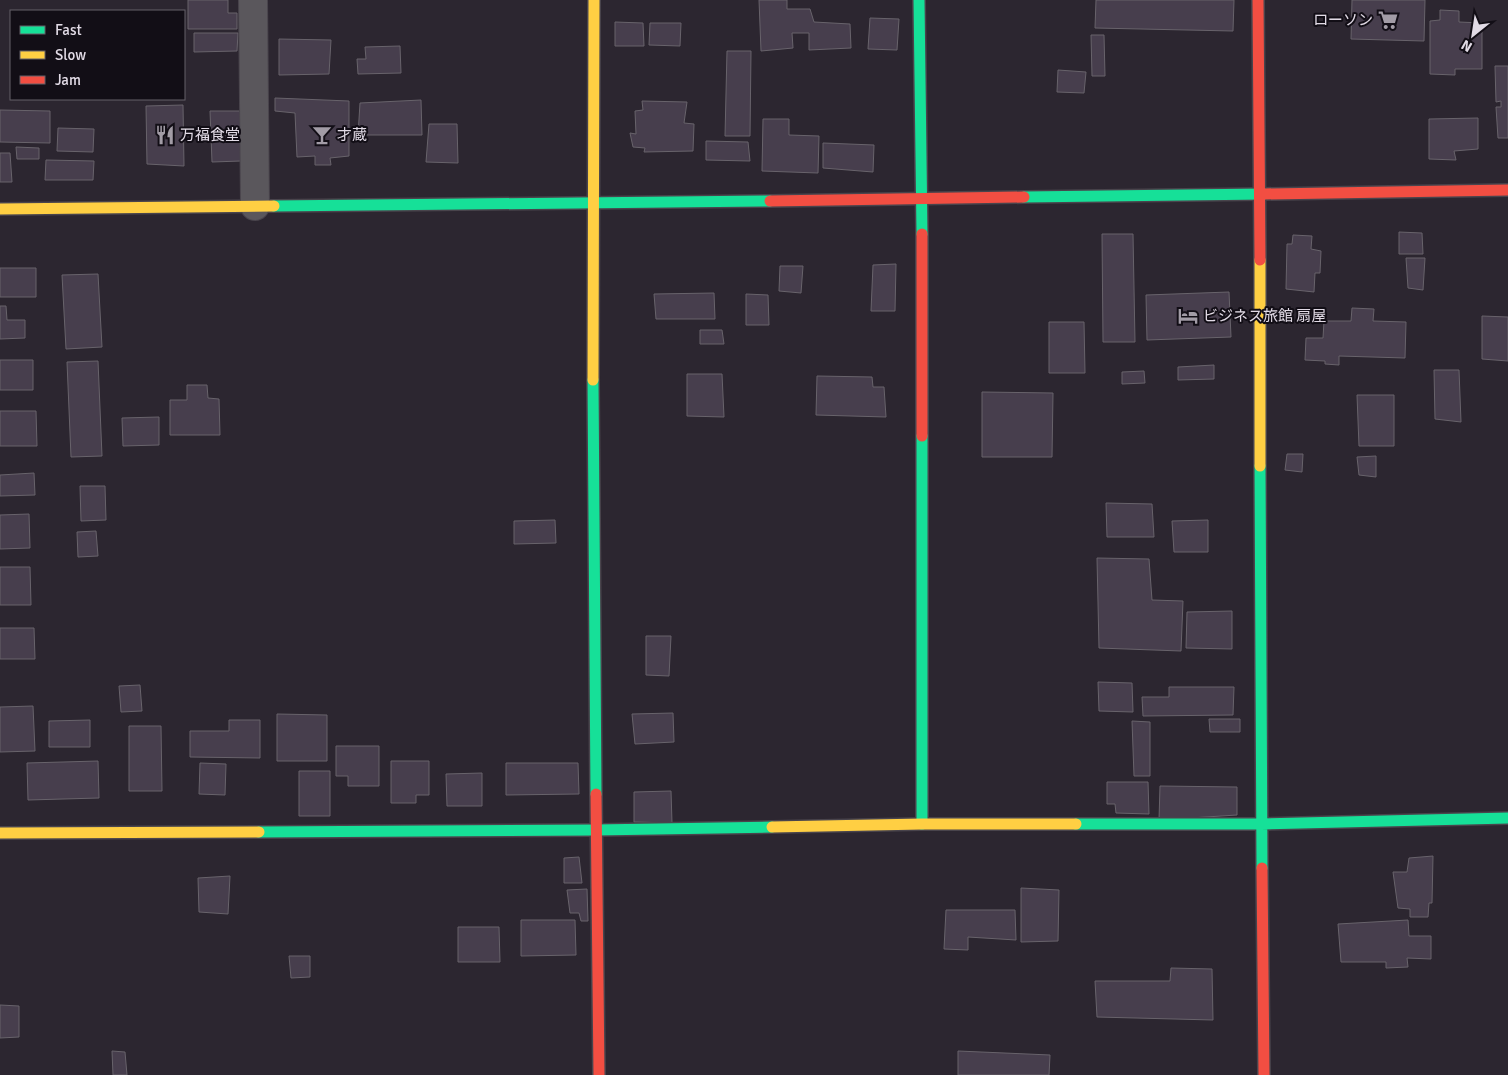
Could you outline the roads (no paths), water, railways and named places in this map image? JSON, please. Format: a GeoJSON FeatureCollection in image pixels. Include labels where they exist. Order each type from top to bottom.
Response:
{"type":"FeatureCollection","features":[{"type":"Feature","properties":{"kind":"street"},"geometry":{"type":"LineString","coordinates":[[253,0],[255,206]]}},
{"type":"Feature","properties":{"kind":"street"},"geometry":{"type":"LineString","coordinates":[[594,0],[593,202],[599,1075]]}},
{"type":"Feature","properties":{"kind":"street"},"geometry":{"type":"LineString","coordinates":[[919,0],[922,199],[922,824]]}},
{"type":"Feature","properties":{"kind":"street"},"geometry":{"type":"LineString","coordinates":[[1258,0],[1261,824],[1264,1075]]}},
{"type":"Feature","properties":{"kind":"street"},"geometry":{"type":"LineString","coordinates":[[0,209],[922,199],[1508,190]]}},
{"type":"Feature","properties":{"kind":"street"},"geometry":{"type":"LineString","coordinates":[[0,833],[596,830],[922,824],[1261,824],[1508,818]]}},
{"type":"Feature","properties":{"kind":"place","name":"ローソン"},"geometry":{"type":"Point","coordinates":[1388,20]}},
{"type":"Feature","properties":{"kind":"place","name":"万福食堂"},"geometry":{"type":"Point","coordinates":[165,135]}},
{"type":"Feature","properties":{"kind":"place","name":"才蔵"},"geometry":{"type":"Point","coordinates":[322,135]}},
{"type":"Feature","properties":{"kind":"place","name":"ビジネス旅館 扇屋"},"geometry":{"type":"Point","coordinates":[1188,316]}}]}
